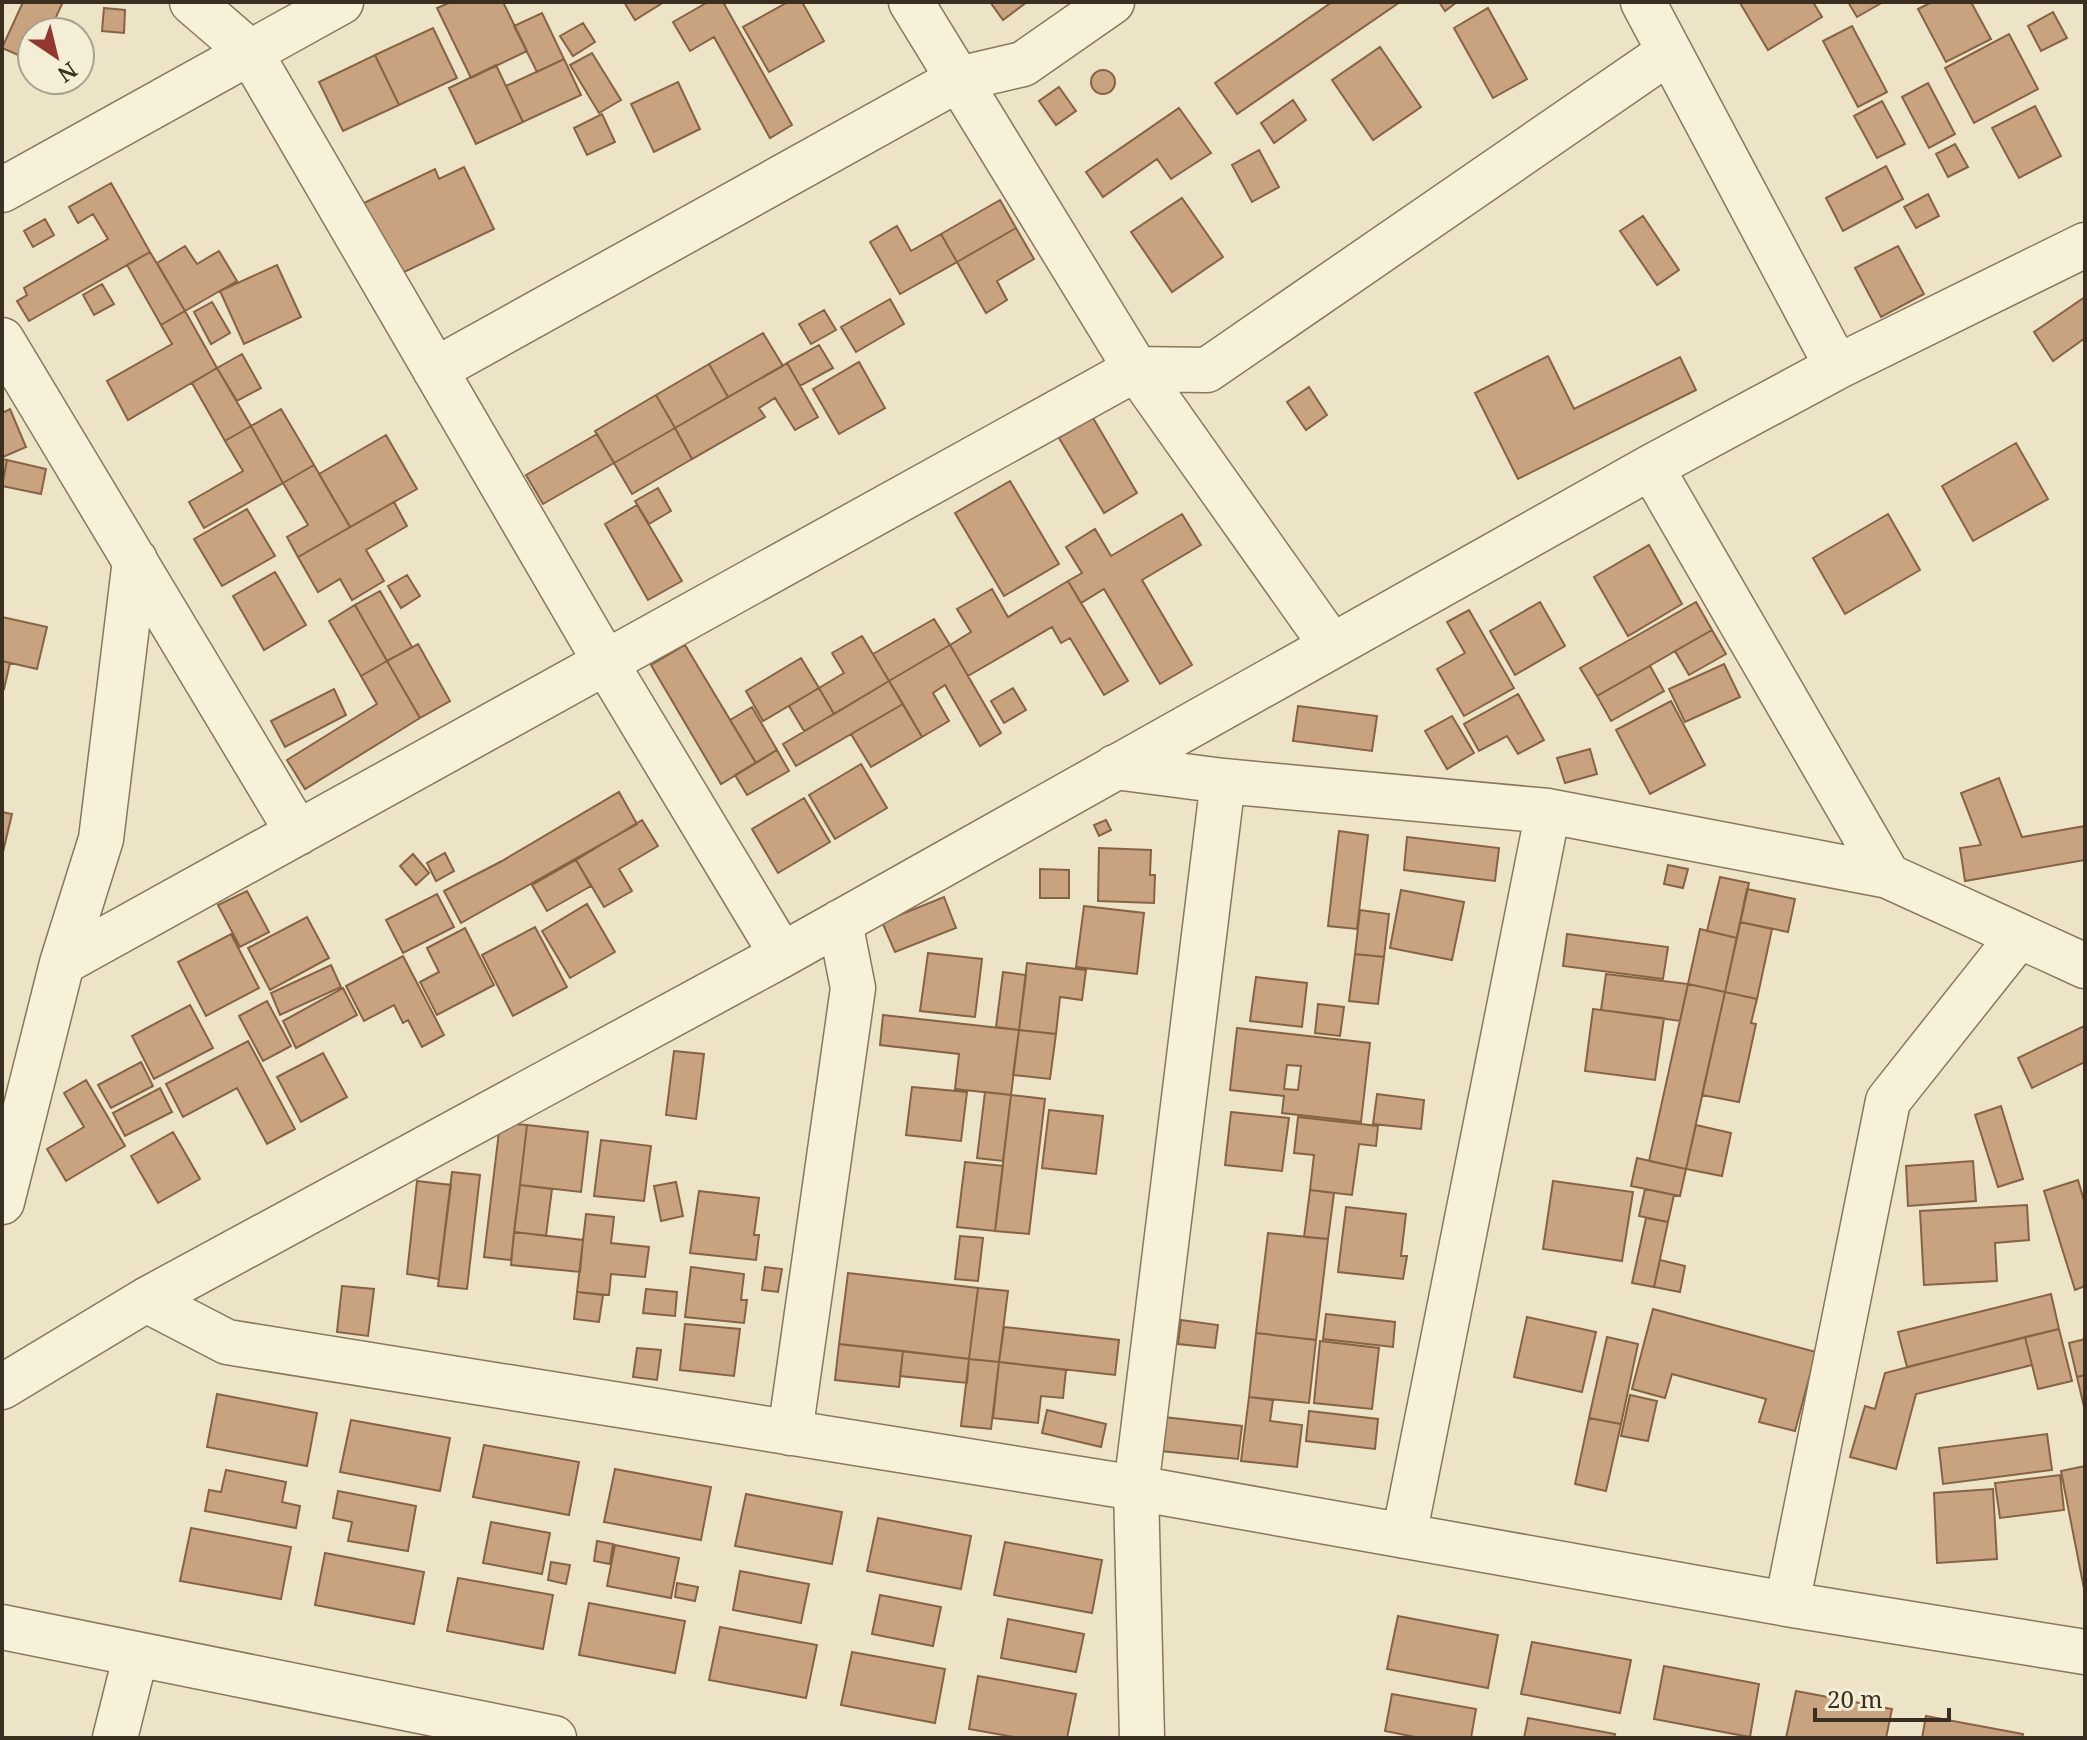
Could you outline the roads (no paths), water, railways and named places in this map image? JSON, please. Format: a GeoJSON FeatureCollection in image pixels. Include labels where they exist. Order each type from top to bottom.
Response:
{"type":"FeatureCollection","features":[{"type":"Feature","properties":{"kind":"street"},"geometry":{"type":"LineString","coordinates":[[192,2],[250,52],[606,663],[782,955]]}},
{"type":"Feature","properties":{"kind":"street"},"geometry":{"type":"LineString","coordinates":[[2,190],[341,2]]}},
{"type":"Feature","properties":{"kind":"street"},"geometry":{"type":"LineString","coordinates":[[911,2],[1136,369],[1332,646]]}},
{"type":"Feature","properties":{"kind":"street"},"geometry":{"type":"LineString","coordinates":[[435,370],[959,79],[1023,64],[1112,2]]}},
{"type":"Feature","properties":{"kind":"street"},"geometry":{"type":"LineString","coordinates":[[1643,2],[1837,367]]}},
{"type":"Feature","properties":{"kind":"street"},"geometry":{"type":"LineString","coordinates":[[62,963],[1136,369],[1207,370],[1669,52]]}},
{"type":"Feature","properties":{"kind":"street"},"geometry":{"type":"LineString","coordinates":[[2,1387],[146,1300],[782,955],[1651,467],[1837,367],[2085,245]]}},
{"type":"Feature","properties":{"kind":"street"},"geometry":{"type":"LineString","coordinates":[[2,340],[298,833]]}},
{"type":"Feature","properties":{"kind":"street"},"geometry":{"type":"LineString","coordinates":[[1651,467],[1888,876]]}},
{"type":"Feature","properties":{"kind":"street"},"geometry":{"type":"LineString","coordinates":[[2,1202],[62,963],[101,839],[135,560]]}},
{"type":"Feature","properties":{"kind":"street"},"geometry":{"type":"LineString","coordinates":[[1115,767],[1223,781],[1548,811],[1888,876],[2085,966]]}},
{"type":"Feature","properties":{"kind":"street"},"geometry":{"type":"LineString","coordinates":[[1142,1738],[1136,1488],[1223,781]]}},
{"type":"Feature","properties":{"kind":"street"},"geometry":{"type":"LineString","coordinates":[[1404,1536],[1548,811]]}},
{"type":"Feature","properties":{"kind":"street"},"geometry":{"type":"LineString","coordinates":[[790,1433],[853,988],[840,922]]}},
{"type":"Feature","properties":{"kind":"street"},"geometry":{"type":"LineString","coordinates":[[1787,1604],[1888,1101],[2019,936]]}},
{"type":"Feature","properties":{"kind":"street"},"geometry":{"type":"LineString","coordinates":[[146,1300],[227,1342],[1136,1488],[1787,1604],[2085,1652]]}},
{"type":"Feature","properties":{"kind":"street"},"geometry":{"type":"LineString","coordinates":[[2,1627],[554,1738]]}},
{"type":"Feature","properties":{"kind":"street"},"geometry":{"type":"LineString","coordinates":[[115,1738],[136,1654]]}}]}
